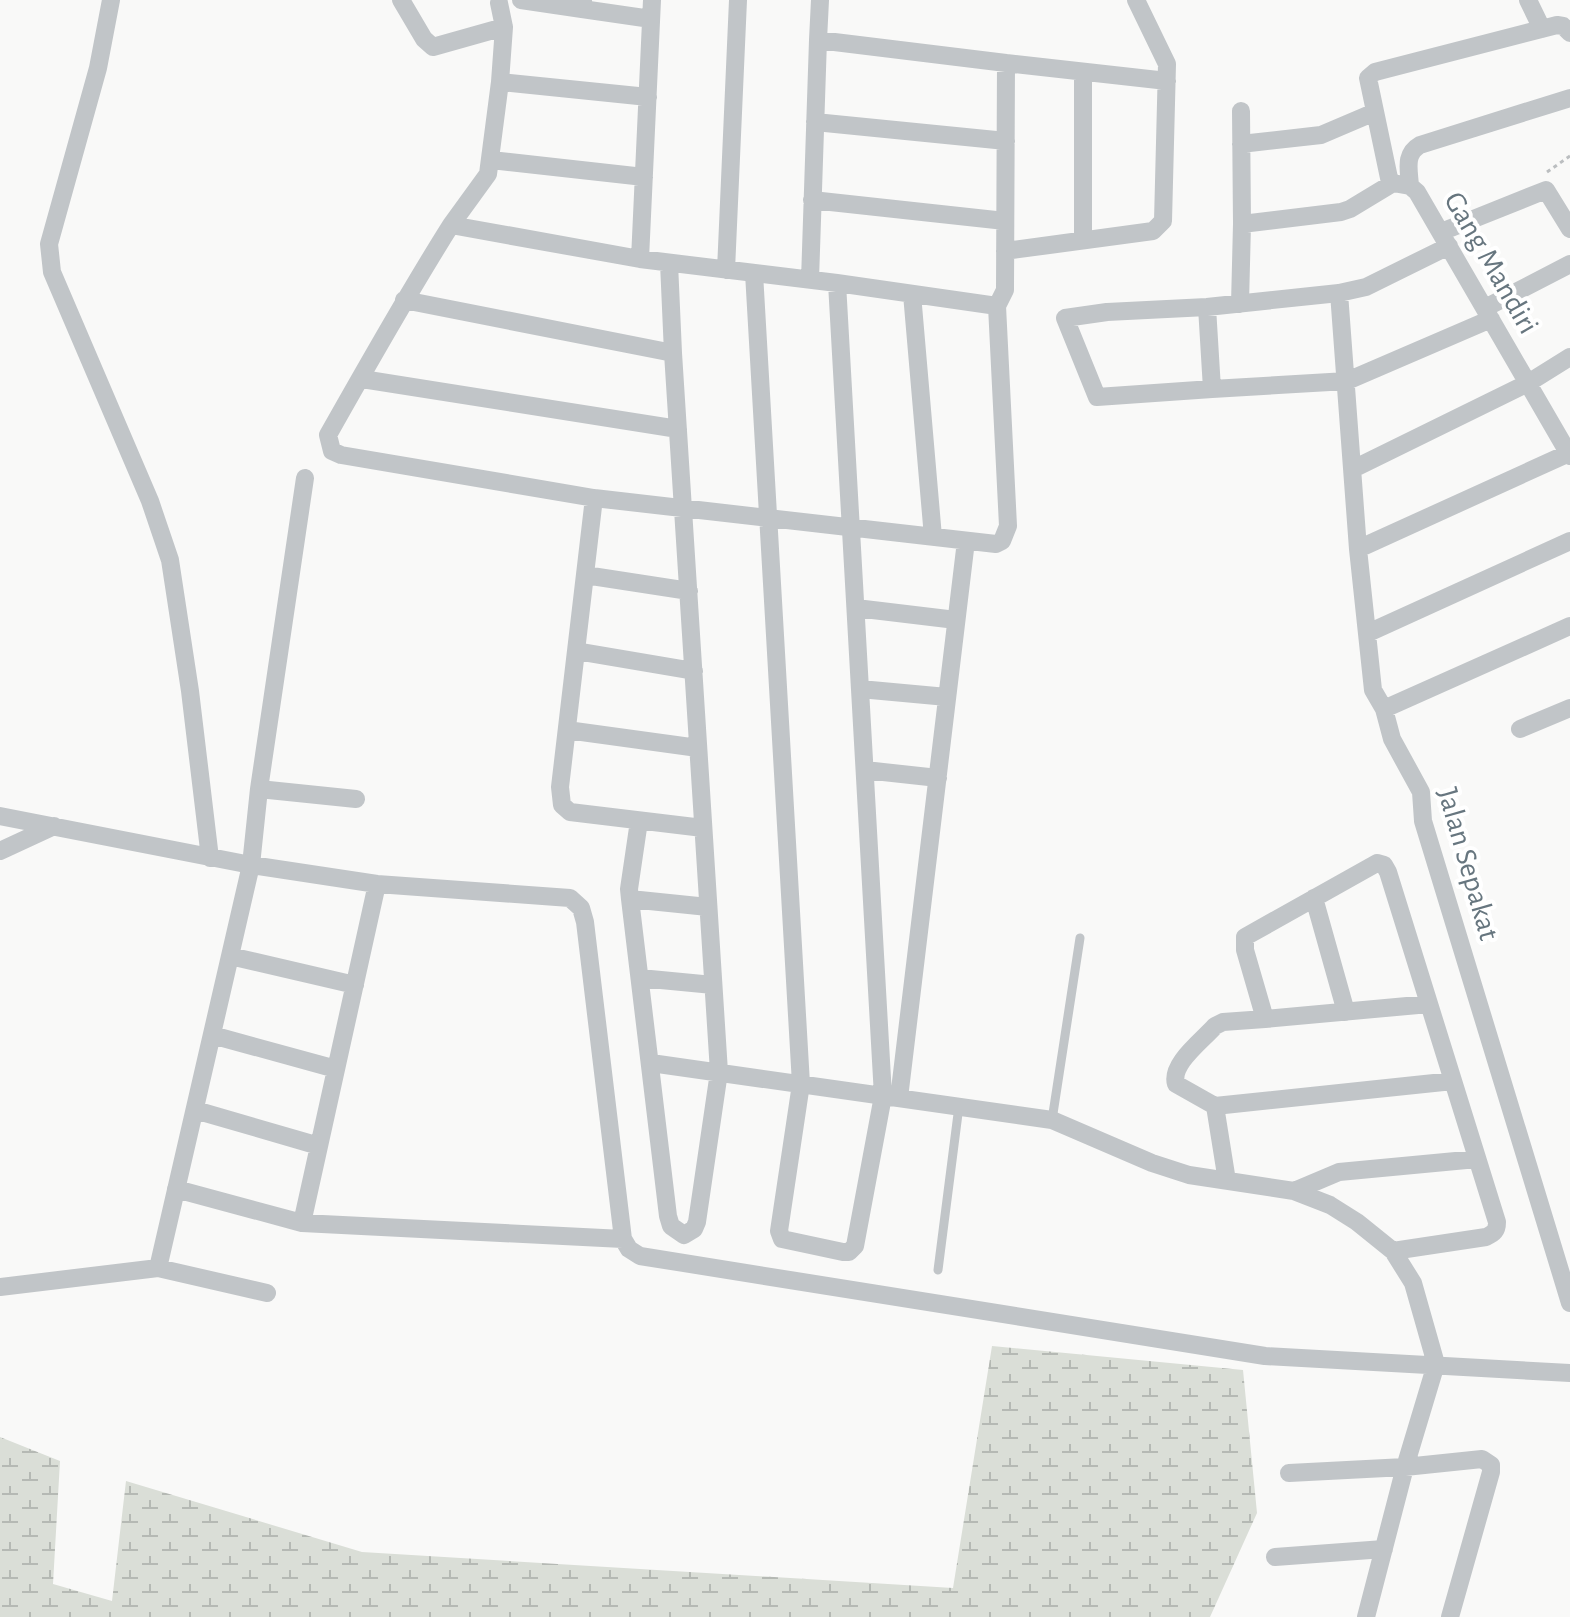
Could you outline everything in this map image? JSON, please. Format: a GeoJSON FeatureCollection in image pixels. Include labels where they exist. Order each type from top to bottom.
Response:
{"type":"FeatureCollection","features":[{"type":"Feature","properties":{"kind":"street"},"geometry":{"type":"LineString","coordinates":[[111,0],[98,68],[49,244],[52,272],[150,501],[170,560],[210,858]]}},
{"type":"Feature","properties":{"kind":"street"},"geometry":{"type":"LineString","coordinates":[[401,0],[424,39],[433,47],[504,27]]}},
{"type":"Feature","properties":{"kind":"street"},"geometry":{"type":"LineString","coordinates":[[521,0],[583,4],[651,19]]}},
{"type":"Feature","properties":{"kind":"street"},"geometry":{"type":"LineString","coordinates":[[640,259],[652,0]]}},
{"type":"Feature","properties":{"kind":"street"},"geometry":{"type":"LineString","coordinates":[[726,270],[738,0]]}},
{"type":"Feature","properties":{"kind":"street"},"geometry":{"type":"LineString","coordinates":[[810,280],[820,0]]}},
{"type":"Feature","properties":{"kind":"street"},"geometry":{"type":"LineString","coordinates":[[1005,251],[1153,231],[1163,221],[1167,64],[1136,0]]}},
{"type":"Feature","properties":{"kind":"street"},"geometry":{"type":"LineString","coordinates":[[1528,0],[1542,29]]}},
{"type":"Feature","properties":{"kind":"street"},"geometry":{"type":"LineString","coordinates":[[500,1],[504,27],[488,174],[451,225],[404,300],[328,435],[332,451],[594,498],[683,509],[966,541],[996,544],[1002,541],[1008,526],[997,306],[1005,290],[1006,63]]}},
{"type":"Feature","properties":{"kind":"street","name":"Gang Mandiri"},"geometry":{"type":"LineString","coordinates":[[1569,454],[1564,432],[1528,383],[1417,192],[1389,178],[1368,78],[1375,72],[1557,25],[1570,33]]}},
{"type":"Feature","properties":{"kind":"street"},"geometry":{"type":"LineString","coordinates":[[818,40],[1167,81]]}},
{"type":"Feature","properties":{"kind":"street"},"geometry":{"type":"LineString","coordinates":[[1083,72],[1083,240]]}},
{"type":"Feature","properties":{"kind":"street"},"geometry":{"type":"LineString","coordinates":[[500,82],[648,97]]}},
{"type":"Feature","properties":{"kind":"street"},"geometry":{"type":"LineString","coordinates":[[1242,224],[1350,209],[1401,184],[1408,157],[1420,145],[1570,98]]}},
{"type":"Feature","properties":{"kind":"street"},"geometry":{"type":"LineString","coordinates":[[1240,304],[1241,111]]}},
{"type":"Feature","properties":{"kind":"street"},"geometry":{"type":"LineString","coordinates":[[1241,144],[1321,135],[1375,112]]}},
{"type":"Feature","properties":{"kind":"street"},"geometry":{"type":"LineString","coordinates":[[815,122],[1006,141]]}},
{"type":"Feature","properties":{"kind":"street"},"geometry":{"type":"LineString","coordinates":[[491,160],[644,177]]}},
{"type":"Feature","properties":{"kind":"street"},"geometry":{"type":"LineString","coordinates":[[1570,229],[1546,190],[1445,239],[1366,287],[1240,304],[1107,312],[1065,318],[1097,397],[1347,381],[1488,313],[1570,264]]}},
{"type":"Feature","properties":{"kind":"street"},"geometry":{"type":"LineString","coordinates":[[812,200],[1005,221]]}},
{"type":"Feature","properties":{"kind":"street"},"geometry":{"type":"LineString","coordinates":[[451,225],[640,259],[997,306]]}},
{"type":"Feature","properties":{"kind":"street"},"geometry":{"type":"LineString","coordinates":[[639,821],[630,899],[668,1216],[671,1226],[684,1235],[694,1229],[697,1222],[719,1072],[669,263]]}},
{"type":"Feature","properties":{"kind":"street"},"geometry":{"type":"LineString","coordinates":[[754,273],[801,1084],[779,1231],[782,1239],[843,1252],[849,1252],[855,1246],[891,1097],[938,778],[966,541]]}},
{"type":"Feature","properties":{"kind":"street"},"geometry":{"type":"LineString","coordinates":[[837,283],[865,770],[891,1097]]}},
{"type":"Feature","properties":{"kind":"street","name":"Jalan Sepakat"},"geometry":{"type":"LineString","coordinates":[[1339,293],[1358,549],[1373,690],[1384,709],[1392,739],[1421,792],[1423,821],[1570,1303]]}},
{"type":"Feature","properties":{"kind":"street"},"geometry":{"type":"LineString","coordinates":[[912,294],[933,537]]}},
{"type":"Feature","properties":{"kind":"street"},"geometry":{"type":"LineString","coordinates":[[404,300],[673,353]]}},
{"type":"Feature","properties":{"kind":"street"},"geometry":{"type":"LineString","coordinates":[[1207,307],[1212,389]]}},
{"type":"Feature","properties":{"kind":"street"},"geometry":{"type":"LineString","coordinates":[[1353,469],[1528,383],[1570,357]]}},
{"type":"Feature","properties":{"kind":"street"},"geometry":{"type":"LineString","coordinates":[[362,379],[678,429]]}},
{"type":"Feature","properties":{"kind":"street"},"geometry":{"type":"LineString","coordinates":[[1358,549],[1569,454]]}},
{"type":"Feature","properties":{"kind":"street"},"geometry":{"type":"LineString","coordinates":[[158,1268],[251,865],[259,789],[305,478]]}},
{"type":"Feature","properties":{"kind":"street"},"geometry":{"type":"LineString","coordinates":[[594,498],[560,787],[562,805],[570,812],[703,828]]}},
{"type":"Feature","properties":{"kind":"street"},"geometry":{"type":"LineString","coordinates":[[1368,633],[1570,541]]}},
{"type":"Feature","properties":{"kind":"street"},"geometry":{"type":"LineString","coordinates":[[585,575],[689,591]]}},
{"type":"Feature","properties":{"kind":"street"},"geometry":{"type":"LineString","coordinates":[[856,608],[956,620]]}},
{"type":"Feature","properties":{"kind":"street"},"geometry":{"type":"LineString","coordinates":[[1384,709],[1570,626]]}},
{"type":"Feature","properties":{"kind":"street"},"geometry":{"type":"LineString","coordinates":[[576,651],[694,671]]}},
{"type":"Feature","properties":{"kind":"street"},"geometry":{"type":"LineString","coordinates":[[860,689],[947,697]]}},
{"type":"Feature","properties":{"kind":"street"},"geometry":{"type":"LineString","coordinates":[[1520,729],[1570,708]]}},
{"type":"Feature","properties":{"kind":"street"},"geometry":{"type":"LineString","coordinates":[[567,730],[698,748]]}},
{"type":"Feature","properties":{"kind":"street"},"geometry":{"type":"LineString","coordinates":[[865,770],[938,778]]}},
{"type":"Feature","properties":{"kind":"street"},"geometry":{"type":"LineString","coordinates":[[259,789],[356,799]]}},
{"type":"Feature","properties":{"kind":"street"},"geometry":{"type":"LineString","coordinates":[[0,816],[210,858],[377,884],[551,894],[570,898],[581,908],[585,922],[623,1239],[629,1249],[640,1256],[1265,1356],[1570,1373]]}},
{"type":"Feature","properties":{"kind":"street"},"geometry":{"type":"LineString","coordinates":[[0,851],[54,826]]}},
{"type":"Feature","properties":{"kind":"street"},"geometry":{"type":"LineString","coordinates":[[1265,1019],[1245,950],[1245,937],[1377,863],[1384,865],[1497,1222],[1494,1233],[1393,1251]]}},
{"type":"Feature","properties":{"kind":"street"},"geometry":{"type":"LineString","coordinates":[[302,1223],[377,884]]}},
{"type":"Feature","properties":{"kind":"street"},"geometry":{"type":"LineString","coordinates":[[1314,898],[1346,1012]]}},
{"type":"Feature","properties":{"kind":"street"},"geometry":{"type":"LineString","coordinates":[[630,899],[708,907]]}},
{"type":"Feature","properties":{"kind":"street"},"geometry":{"type":"LineString","coordinates":[[230,956],[355,985]]}},
{"type":"Feature","properties":{"kind":"street"},"geometry":{"type":"LineString","coordinates":[[640,978],[713,985]]}},
{"type":"Feature","properties":{"kind":"street"},"geometry":{"type":"LineString","coordinates":[[1429,1004],[1223,1022],[1215,1026],[1177,1068],[1174,1076],[1176,1084],[1215,1106],[1453,1081]]}},
{"type":"Feature","properties":{"kind":"street"},"geometry":{"type":"LineString","coordinates":[[212,1035],[336,1069]]}},
{"type":"Feature","properties":{"kind":"street"},"geometry":{"type":"LineString","coordinates":[[651,1063],[1052,1120],[1152,1163],[1189,1175],[1294,1191],[1339,1211],[1393,1251],[1413,1283],[1436,1364],[1405,1467],[1366,1617]]}},
{"type":"Feature","properties":{"kind":"street"},"geometry":{"type":"LineString","coordinates":[[1215,1106],[1227,1181]]}},
{"type":"Feature","properties":{"kind":"street"},"geometry":{"type":"LineString","coordinates":[[195,1110],[319,1146]]}},
{"type":"Feature","properties":{"kind":"street"},"geometry":{"type":"LineString","coordinates":[[1294,1191],[1339,1172],[1477,1159]]}},
{"type":"Feature","properties":{"kind":"street"},"geometry":{"type":"LineString","coordinates":[[176,1189],[302,1223],[623,1239]]}},
{"type":"Feature","properties":{"kind":"street"},"geometry":{"type":"LineString","coordinates":[[0,1287],[158,1268],[267,1293]]}},
{"type":"Feature","properties":{"kind":"street"},"geometry":{"type":"LineString","coordinates":[[1289,1473],[1405,1467],[1482,1459],[1491,1465],[1450,1617]]}},
{"type":"Feature","properties":{"kind":"street"},"geometry":{"type":"LineString","coordinates":[[1275,1557],[1384,1549]]}},
{"type":"Feature","properties":{"kind":"lane"},"geometry":{"type":"LineString","coordinates":[[1052,1120],[1080,938]]}},
{"type":"Feature","properties":{"kind":"lane"},"geometry":{"type":"LineString","coordinates":[[938,1270],[959,1106]]}},
{"type":"Feature","properties":{"kind":"path"},"geometry":{"type":"LineString","coordinates":[[1546,190],[1544,174],[1570,156]]}},
{"type":"Feature","properties":{"kind":"green space"},"geometry":{"type":"Polygon","coordinates":[[[992,1346],[1243,1370],[1257,1513],[1210,1617],[0,1617],[0,1437],[60,1461],[53,1584],[112,1601],[126,1481],[362,1552],[953,1588],[992,1346]]]}}]}
